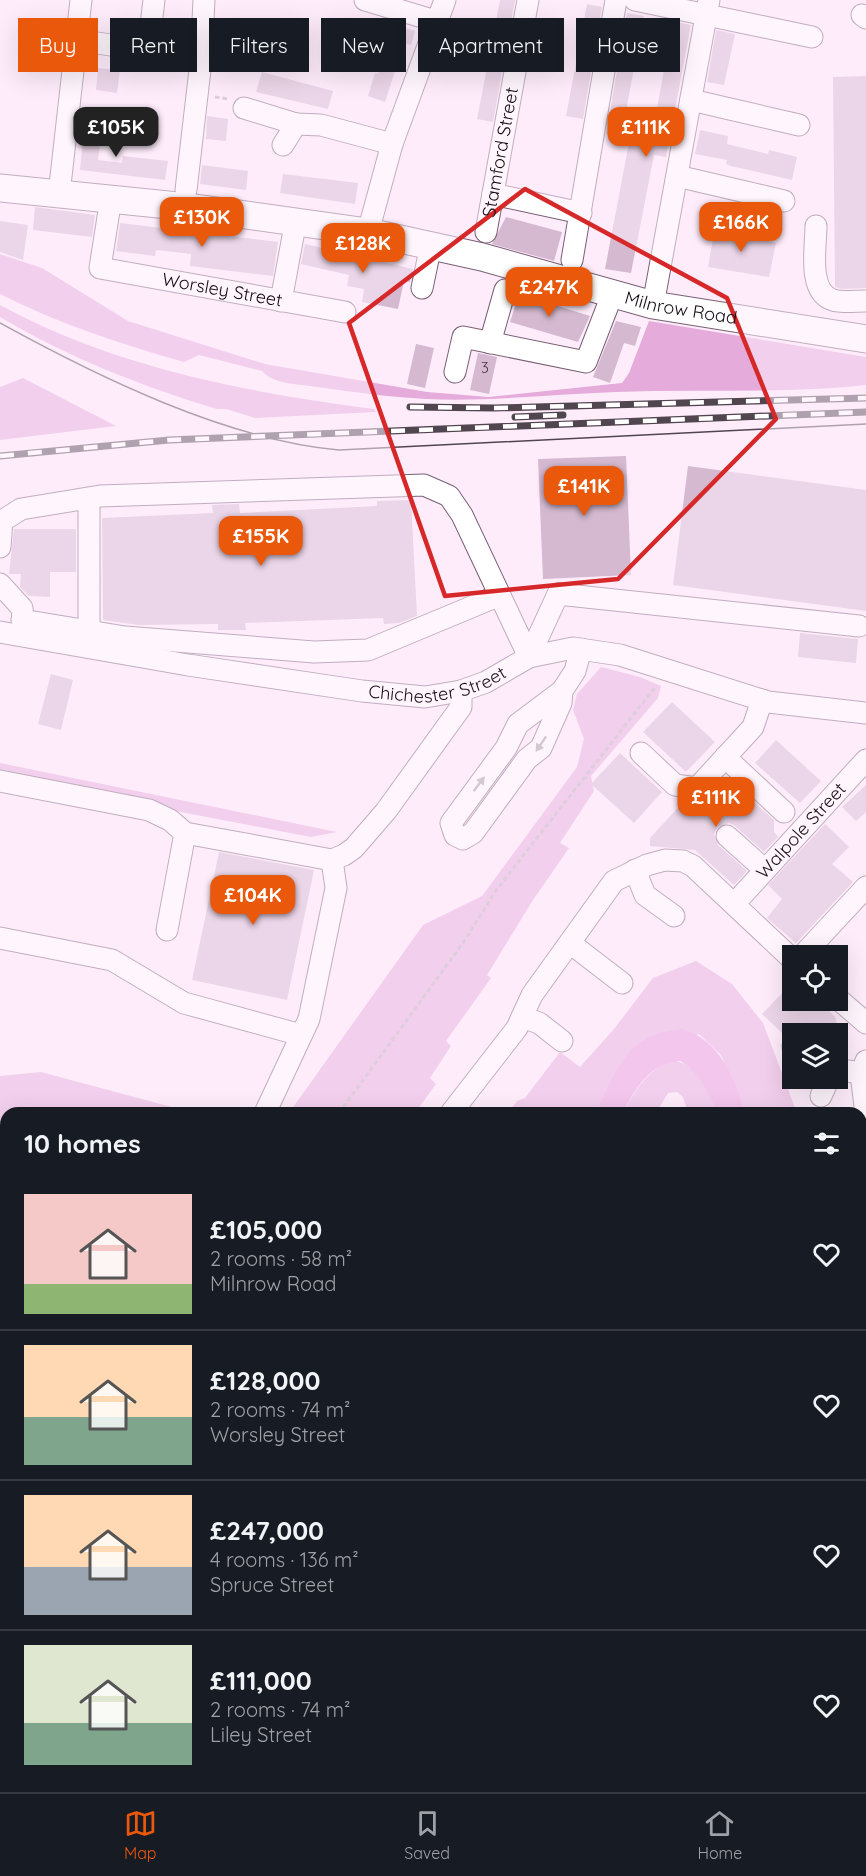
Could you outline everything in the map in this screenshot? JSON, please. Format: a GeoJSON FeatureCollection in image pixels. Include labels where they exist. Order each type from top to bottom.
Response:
{"type":"FeatureCollection","features":[{"type":"Feature","properties":{"kind":"main road","name":"Milnrow Road"},"geometry":{"type":"LineString","coordinates":[[0,188],[111,198],[296,220],[368,232],[482,257],[653,305],[866,339]]}},
{"type":"Feature","properties":{"kind":"street"},"geometry":{"type":"LineString","coordinates":[[79,18],[81,0]]}},
{"type":"Feature","properties":{"kind":"street"},"geometry":{"type":"LineString","coordinates":[[154,0],[155,18]]}},
{"type":"Feature","properties":{"kind":"street"},"geometry":{"type":"LineString","coordinates":[[186,190],[201,53],[204,0]]}},
{"type":"Feature","properties":{"kind":"street"},"geometry":{"type":"LineString","coordinates":[[365,0],[426,18]]}},
{"type":"Feature","properties":{"kind":"street"},"geometry":{"type":"LineString","coordinates":[[440,18],[445,0]]}},
{"type":"Feature","properties":{"kind":"street","name":"Stamford Street"},"geometry":{"type":"LineString","coordinates":[[486,232],[528,0]]}},
{"type":"Feature","properties":{"kind":"street"},"geometry":{"type":"LineString","coordinates":[[572,260],[616,0]]}},
{"type":"Feature","properties":{"kind":"street"},"geometry":{"type":"LineString","coordinates":[[635,0],[708,7],[812,37]]}},
{"type":"Feature","properties":{"kind":"street"},"geometry":{"type":"LineString","coordinates":[[653,305],[708,7]]}},
{"type":"Feature","properties":{"kind":"street"},"geometry":{"type":"LineString","coordinates":[[197,53],[201,53]]}},
{"type":"Feature","properties":{"kind":"street"},"geometry":{"type":"LineString","coordinates":[[59,194],[73,72]]}},
{"type":"Feature","properties":{"kind":"street"},"geometry":{"type":"LineString","coordinates":[[368,232],[393,144],[420,72]]}},
{"type":"Feature","properties":{"kind":"street"},"geometry":{"type":"LineString","coordinates":[[691,100],[799,125]]}},
{"type":"Feature","properties":{"kind":"street"},"geometry":{"type":"LineString","coordinates":[[244,108],[296,123],[321,125],[393,144]]}},
{"type":"Feature","properties":{"kind":"street"},"geometry":{"type":"LineString","coordinates":[[283,145],[296,123]]}},
{"type":"Feature","properties":{"kind":"street"},"geometry":{"type":"LineString","coordinates":[[677,176],[784,201]]}},
{"type":"Feature","properties":{"kind":"street"},"geometry":{"type":"LineString","coordinates":[[493,194],[581,213]]}},
{"type":"Feature","properties":{"kind":"street","name":"Worsley Street"},"geometry":{"type":"LineString","coordinates":[[111,198],[100,268],[345,312]]}},
{"type":"Feature","properties":{"kind":"street"},"geometry":{"type":"LineString","coordinates":[[281,301],[296,220]]}},
{"type":"Feature","properties":{"kind":"street"},"geometry":{"type":"LineString","coordinates":[[816,226],[816,274],[823,294],[832,300],[866,301]]}},
{"type":"Feature","properties":{"kind":"street"},"geometry":{"type":"LineString","coordinates":[[422,288],[431,245]]}},
{"type":"Feature","properties":{"kind":"street"},"geometry":{"type":"LineString","coordinates":[[490,343],[505,290]]}},
{"type":"Feature","properties":{"kind":"street"},"geometry":{"type":"LineString","coordinates":[[455,372],[464,337],[586,362],[612,295]]}},
{"type":"Feature","properties":{"kind":"street"},"geometry":{"type":"LineString","coordinates":[[0,547],[2,521],[21,509],[89,498],[424,485],[449,496],[462,515],[529,657]]}},
{"type":"Feature","properties":{"kind":"street"},"geometry":{"type":"LineString","coordinates":[[88,630],[89,498]]}},
{"type":"Feature","properties":{"kind":"street"},"geometry":{"type":"LineString","coordinates":[[0,584],[22,608],[23,628],[88,630],[124,636],[314,652],[368,650],[500,595]]}},
{"type":"Feature","properties":{"kind":"street"},"geometry":{"type":"LineString","coordinates":[[529,657],[558,594],[859,626]]}},
{"type":"Feature","properties":{"kind":"street","name":"Chichester Street"},"geometry":{"type":"LineString","coordinates":[[0,632],[23,628],[362,691],[424,697],[461,691],[486,682],[529,657],[573,648],[620,655],[762,700],[866,713]]}},
{"type":"Feature","properties":{"kind":"street"},"geometry":{"type":"LineString","coordinates":[[562,691],[561,703],[541,748],[528,759],[473,833],[463,838],[455,835],[451,822],[506,748],[518,724],[562,691],[576,671],[581,649]]}},
{"type":"Feature","properties":{"kind":"street"},"geometry":{"type":"LineString","coordinates":[[0,781],[148,810],[170,820],[185,833],[332,860],[354,848],[386,811],[461,707],[461,691]]}},
{"type":"Feature","properties":{"kind":"street"},"geometry":{"type":"LineString","coordinates":[[641,753],[675,785],[697,788],[753,727],[762,700]]}},
{"type":"Feature","properties":{"kind":"street"},"geometry":{"type":"LineString","coordinates":[[725,757],[784,812]]}},
{"type":"Feature","properties":{"kind":"street","name":"Walpole Street"},"geometry":{"type":"LineString","coordinates":[[735,903],[866,760]]}},
{"type":"Feature","properties":{"kind":"street"},"geometry":{"type":"LineString","coordinates":[[167,930],[185,833]]}},
{"type":"Feature","properties":{"kind":"street"},"geometry":{"type":"LineString","coordinates":[[727,836],[765,870]]}},
{"type":"Feature","properties":{"kind":"street"},"geometry":{"type":"LineString","coordinates":[[268,1107],[296,1052],[309,1019],[336,888],[332,860]]}},
{"type":"Feature","properties":{"kind":"street"},"geometry":{"type":"LineString","coordinates":[[456,1107],[517,1028],[532,995],[614,881],[635,870],[665,860],[683,861],[702,873],[782,949]]}},
{"type":"Feature","properties":{"kind":"street"},"geometry":{"type":"LineString","coordinates":[[635,870],[645,895],[674,916]]}},
{"type":"Feature","properties":{"kind":"street"},"geometry":{"type":"LineString","coordinates":[[812,945],[866,887]]}},
{"type":"Feature","properties":{"kind":"street"},"geometry":{"type":"LineString","coordinates":[[0,938],[112,960],[184,1003],[301,1035]]}},
{"type":"Feature","properties":{"kind":"street"},"geometry":{"type":"LineString","coordinates":[[570,943],[622,983]]}},
{"type":"Feature","properties":{"kind":"street"},"geometry":{"type":"LineString","coordinates":[[848,1007],[866,1023]]}},
{"type":"Feature","properties":{"kind":"street"},"geometry":{"type":"LineString","coordinates":[[522,1017],[539,1023],[562,1041]]}},
{"type":"Feature","properties":{"kind":"street"},"geometry":{"type":"LineString","coordinates":[[848,1071],[863,1067],[865,1104]]}},
{"type":"Feature","properties":{"kind":"path"},"geometry":{"type":"LineString","coordinates":[[195,95],[236,100],[244,108]]}},
{"type":"Feature","properties":{"kind":"path"},"geometry":{"type":"LineString","coordinates":[[343,1107],[463,943],[497,889],[667,671]]}},
{"type":"Feature","properties":{"kind":"highlighted area"},"geometry":{"type":"Polygon","coordinates":[[[525,189],[727,298],[776,419],[618,579],[445,596],[349,323],[525,189]]]}},
{"type":"Feature","properties":{"kind":"shaded area"},"geometry":{"type":"Polygon","coordinates":[[[0,254],[42,268],[128,321],[265,364],[427,392],[489,397],[622,383],[629,373],[649,321],[866,357],[866,385],[773,390],[616,392],[450,400],[385,396],[295,384],[273,379],[262,371],[199,355],[184,362],[45,315],[0,294],[0,254]]]}},
{"type":"Feature","properties":{"kind":"shaded area"},"geometry":{"type":"Polygon","coordinates":[[[0,305],[44,327],[135,361],[230,385],[374,409],[376,412],[255,418],[226,409],[217,409],[133,381],[79,358],[0,317],[0,305]]]}},
{"type":"Feature","properties":{"kind":"shaded area"},"geometry":{"type":"Polygon","coordinates":[[[23,378],[116,426],[0,440],[0,387],[23,378]]]}},
{"type":"Feature","properties":{"kind":"shaded area"},"geometry":{"type":"Polygon","coordinates":[[[601,667],[640,677],[661,686],[658,698],[591,776],[594,791],[560,843],[569,848],[533,900],[487,975],[491,978],[446,1041],[451,1046],[430,1078],[436,1084],[419,1107],[293,1107],[423,925],[482,896],[577,767],[584,739],[573,710],[577,694],[601,667]]]}},
{"type":"Feature","properties":{"kind":"shaded area"},"geometry":{"type":"Polygon","coordinates":[[[0,763],[337,832],[311,837],[0,777],[0,763]]]}},
{"type":"Feature","properties":{"kind":"shaded area"},"geometry":{"type":"Polygon","coordinates":[[[696,961],[732,984],[763,1023],[782,1073],[782,1089],[788,1089],[795,1107],[743,1107],[721,1055],[699,1034],[611,1082],[598,1107],[512,1107],[517,1101],[525,1098],[560,1052],[580,1067],[614,1029],[653,978],[696,961]]]}},
{"type":"Feature","properties":{"kind":"shaded area"},"geometry":{"type":"Polygon","coordinates":[[[682,1029],[695,1034],[716,1051],[736,1086],[743,1107],[715,1107],[698,1077],[680,1061],[660,1066],[652,1072],[639,1086],[626,1107],[598,1107],[626,1056],[648,1038],[663,1032],[682,1029]]]}},
{"type":"Feature","properties":{"kind":"shaded area"},"geometry":{"type":"Polygon","coordinates":[[[670,1061],[679,1062],[694,1071],[706,1087],[715,1107],[686,1107],[683,1097],[677,1092],[668,1093],[660,1107],[626,1107],[648,1076],[670,1061]]]}},
{"type":"Feature","properties":{"kind":"shaded area"},"geometry":{"type":"Polygon","coordinates":[[[41,1072],[172,1107],[0,1107],[0,1076],[41,1072]]]}},
{"type":"Feature","properties":{"kind":"building"},"geometry":{"type":"Polygon","coordinates":[[[500,0],[515,0],[512,18],[497,18],[500,0]]]}},
{"type":"Feature","properties":{"kind":"building"},"geometry":{"type":"Polygon","coordinates":[[[587,4],[602,7],[600,18],[584,18],[587,4]]]}},
{"type":"Feature","properties":{"kind":"building"},"geometry":{"type":"Polygon","coordinates":[[[627,13],[644,16],[644,18],[626,18],[627,13]]]}},
{"type":"Feature","properties":{"kind":"building"},"geometry":{"type":"Polygon","coordinates":[[[680,23],[691,25],[666,157],[654,155],[631,273],[605,269],[631,132],[652,136],[664,72],[680,72],[680,23]]]}},
{"type":"Feature","properties":{"kind":"building"},"geometry":{"type":"Polygon","coordinates":[[[406,28],[415,31],[411,45],[406,44],[406,28]]]}},
{"type":"Feature","properties":{"kind":"building"},"geometry":{"type":"Polygon","coordinates":[[[716,30],[735,34],[724,85],[707,82],[716,30]]]}},
{"type":"Feature","properties":{"kind":"building"},"geometry":{"type":"Polygon","coordinates":[[[576,63],[576,72],[591,72],[583,119],[566,116],[576,63]]]}},
{"type":"Feature","properties":{"kind":"building"},"geometry":{"type":"Polygon","coordinates":[[[98,68],[120,72],[117,93],[96,90],[98,68]]]}},
{"type":"Feature","properties":{"kind":"building"},"geometry":{"type":"Polygon","coordinates":[[[262,72],[333,91],[328,109],[256,92],[262,72]]]}},
{"type":"Feature","properties":{"kind":"building"},"geometry":{"type":"Polygon","coordinates":[[[379,72],[395,72],[385,102],[368,96],[375,73],[379,72]]]}},
{"type":"Feature","properties":{"kind":"building"},"geometry":{"type":"Polygon","coordinates":[[[486,72],[502,72],[493,122],[477,119],[486,72]]]}},
{"type":"Feature","properties":{"kind":"building"},"geometry":{"type":"Polygon","coordinates":[[[617,72],[633,72],[621,137],[606,134],[617,72]]]}},
{"type":"Feature","properties":{"kind":"building"},"geometry":{"type":"Polygon","coordinates":[[[866,76],[866,288],[842,289],[835,287],[833,77],[866,76]]]}},
{"type":"Feature","properties":{"kind":"building"},"geometry":{"type":"Polygon","coordinates":[[[207,116],[228,119],[226,141],[206,139],[207,116]]]}},
{"type":"Feature","properties":{"kind":"building"},"geometry":{"type":"Polygon","coordinates":[[[85,118],[103,120],[98,160],[122,163],[123,156],[168,161],[165,180],[80,170],[85,118]]]}},
{"type":"Feature","properties":{"kind":"building"},"geometry":{"type":"Polygon","coordinates":[[[700,130],[728,136],[727,144],[768,154],[769,150],[797,157],[792,180],[731,166],[726,164],[727,160],[695,154],[700,130]]]}},
{"type":"Feature","properties":{"kind":"building"},"geometry":{"type":"Polygon","coordinates":[[[202,165],[248,171],[246,190],[200,184],[202,165]]]}},
{"type":"Feature","properties":{"kind":"building"},"geometry":{"type":"Polygon","coordinates":[[[283,174],[358,183],[355,204],[280,193],[283,174]]]}},
{"type":"Feature","properties":{"kind":"building"},"geometry":{"type":"Polygon","coordinates":[[[35,207],[95,215],[92,237],[33,230],[35,207]]]}},
{"type":"Feature","properties":{"kind":"building"},"geometry":{"type":"Polygon","coordinates":[[[506,217],[562,232],[554,261],[492,244],[506,217]]]}},
{"type":"Feature","properties":{"kind":"building"},"geometry":{"type":"Polygon","coordinates":[[[0,221],[28,225],[23,260],[0,252],[0,221]]]}},
{"type":"Feature","properties":{"kind":"building"},"geometry":{"type":"Polygon","coordinates":[[[120,223],[278,242],[273,276],[190,266],[191,254],[156,250],[155,256],[116,251],[120,223]]]}},
{"type":"Feature","properties":{"kind":"building"},"geometry":{"type":"Polygon","coordinates":[[[715,227],[776,243],[769,277],[708,267],[715,227]]]}},
{"type":"Feature","properties":{"kind":"building"},"geometry":{"type":"Polygon","coordinates":[[[305,244],[413,269],[410,282],[404,281],[398,309],[362,302],[364,289],[347,286],[349,275],[301,264],[305,244]]]}},
{"type":"Feature","properties":{"kind":"building"},"geometry":{"type":"Polygon","coordinates":[[[519,294],[590,316],[578,342],[510,322],[519,294]]]}},
{"type":"Feature","properties":{"kind":"building"},"geometry":{"type":"Polygon","coordinates":[[[616,321],[641,327],[635,346],[624,343],[610,383],[593,377],[616,321]]]}},
{"type":"Feature","properties":{"kind":"building"},"geometry":{"type":"Polygon","coordinates":[[[416,344],[434,348],[425,388],[407,384],[416,344]]]}},
{"type":"Feature","properties":{"kind":"building"},"geometry":{"type":"Polygon","coordinates":[[[478,353],[497,357],[489,394],[470,390],[478,353]]]}},
{"type":"Feature","properties":{"kind":"building"},"geometry":{"type":"Polygon","coordinates":[[[626,456],[631,575],[543,579],[538,459],[626,456]]]}},
{"type":"Feature","properties":{"kind":"building"},"geometry":{"type":"Polygon","coordinates":[[[688,466],[866,490],[866,611],[673,585],[688,466]]]}},
{"type":"Feature","properties":{"kind":"building"},"geometry":{"type":"Polygon","coordinates":[[[411,500],[417,616],[399,623],[384,624],[383,618],[245,623],[246,630],[218,630],[218,624],[138,625],[103,620],[102,518],[213,513],[212,505],[239,504],[240,513],[377,506],[377,501],[411,500]]]}},
{"type":"Feature","properties":{"kind":"building"},"geometry":{"type":"Polygon","coordinates":[[[14,529],[76,529],[76,572],[50,572],[50,597],[29,596],[20,587],[21,574],[9,574],[14,529]]]}},
{"type":"Feature","properties":{"kind":"building"},"geometry":{"type":"Polygon","coordinates":[[[800,633],[858,639],[856,663],[798,657],[800,633]]]}},
{"type":"Feature","properties":{"kind":"building"},"geometry":{"type":"Polygon","coordinates":[[[51,674],[73,680],[61,730],[38,724],[51,674]]]}},
{"type":"Feature","properties":{"kind":"building"},"geometry":{"type":"Polygon","coordinates":[[[672,702],[715,742],[686,772],[643,732],[672,702]]]}},
{"type":"Feature","properties":{"kind":"building"},"geometry":{"type":"Polygon","coordinates":[[[776,740],[821,781],[800,803],[755,763],[776,740]]]}},
{"type":"Feature","properties":{"kind":"building"},"geometry":{"type":"Polygon","coordinates":[[[620,753],[662,792],[634,823],[591,784],[620,753]]]}},
{"type":"Feature","properties":{"kind":"building"},"geometry":{"type":"Polygon","coordinates":[[[730,781],[774,820],[774,832],[778,837],[764,852],[735,826],[729,823],[718,827],[714,834],[718,845],[747,871],[734,885],[695,850],[650,846],[650,838],[686,799],[702,799],[707,805],[730,781]]]}},
{"type":"Feature","properties":{"kind":"building"},"geometry":{"type":"Polygon","coordinates":[[[866,785],[866,812],[856,821],[842,807],[866,785]]]}},
{"type":"Feature","properties":{"kind":"building"},"geometry":{"type":"Polygon","coordinates":[[[825,824],[849,847],[832,864],[853,882],[796,943],[767,918],[782,899],[768,885],[825,824]]]}},
{"type":"Feature","properties":{"kind":"building"},"geometry":{"type":"Polygon","coordinates":[[[219,852],[314,870],[287,1000],[192,980],[219,852]]]}},
{"type":"Feature","properties":{"kind":"building"},"geometry":{"type":"Polygon","coordinates":[[[782,993],[782,1011],[829,1011],[837,1023],[782,1023],[782,1033],[762,1014],[782,993]]]}},
{"type":"Feature","properties":{"kind":"tram line"},"geometry":{"type":"LineString","coordinates":[[0,323],[121,384],[208,420],[296,444],[339,450],[866,424]]}},
{"type":"Feature","properties":{"kind":"railway"},"geometry":{"type":"LineString","coordinates":[[410,407],[495,408],[866,398]]}},
{"type":"Feature","properties":{"kind":"railway"},"geometry":{"type":"LineString","coordinates":[[0,456],[169,440],[866,412]]}},
{"type":"Feature","properties":{"kind":"railway"},"geometry":{"type":"LineString","coordinates":[[515,417],[563,415]]}}]}
